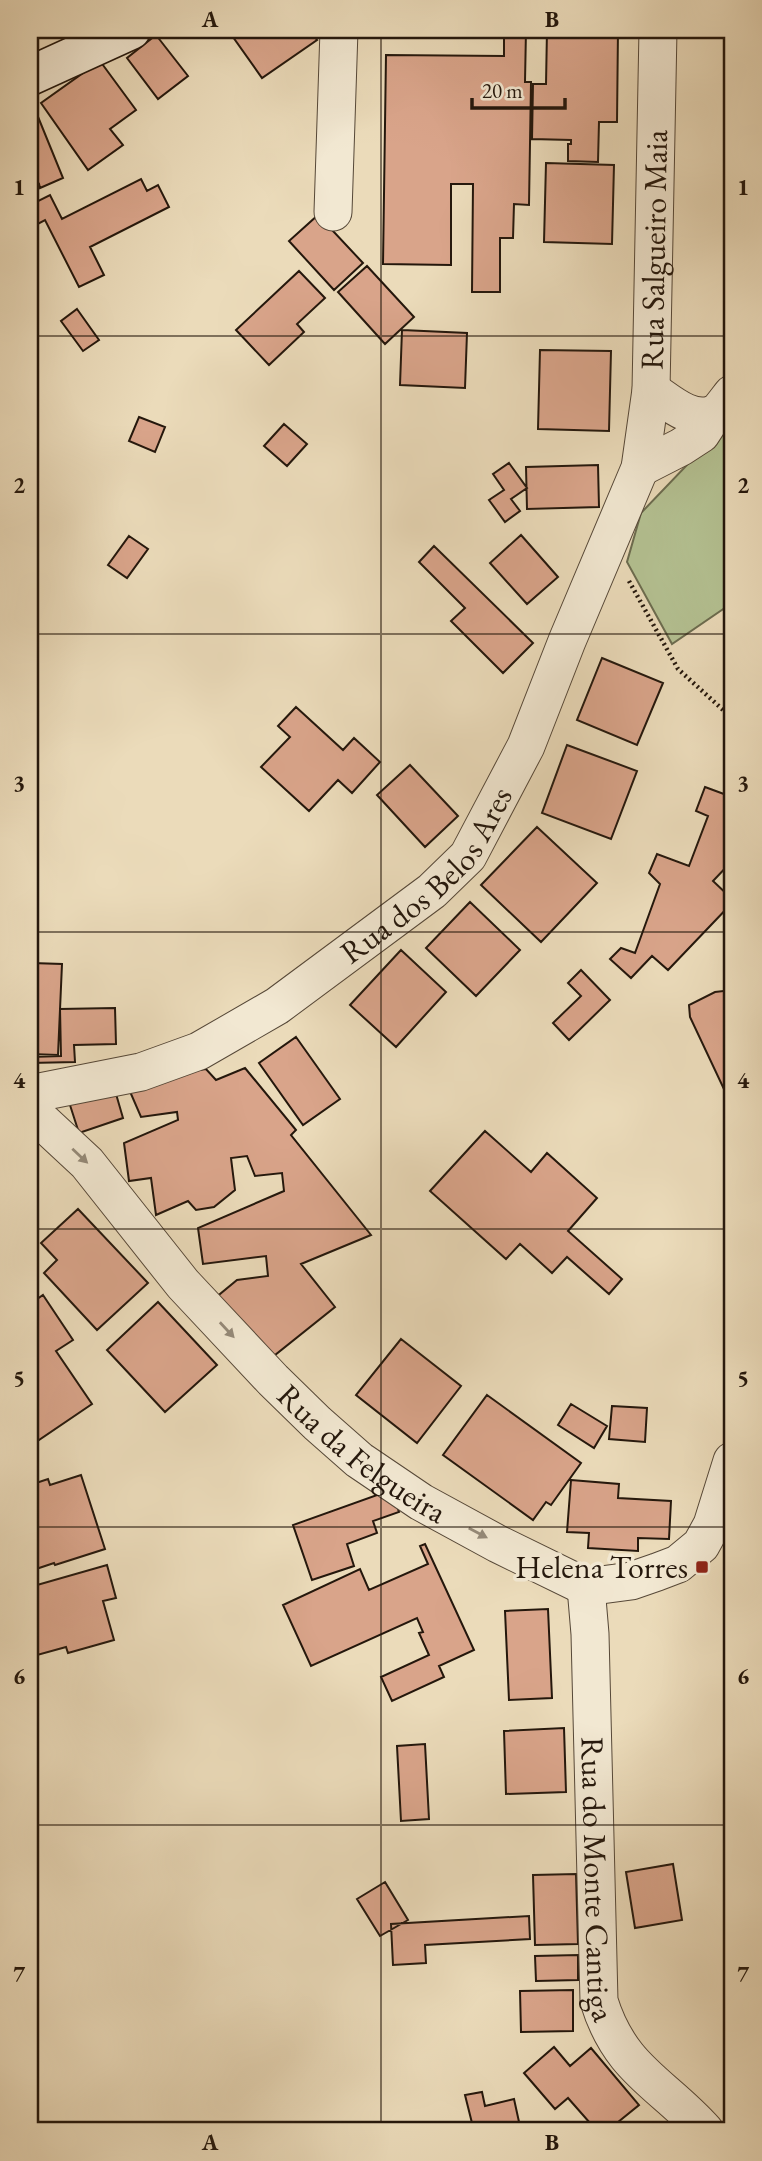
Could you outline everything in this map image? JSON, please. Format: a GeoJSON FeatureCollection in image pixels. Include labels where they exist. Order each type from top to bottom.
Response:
{"type":"FeatureCollection","features":[{"type":"Feature","properties":{"kind":"street"},"geometry":{"type":"LineString","coordinates":[[30,76],[131,30]]}},
{"type":"Feature","properties":{"kind":"street"},"geometry":{"type":"LineString","coordinates":[[333,212],[340,30]]}},
{"type":"Feature","properties":{"kind":"street","name":"Rua Salgueiro Maia"},"geometry":{"type":"LineString","coordinates":[[640,468],[651,390],[658,30]]}},
{"type":"Feature","properties":{"kind":"street"},"geometry":{"type":"LineString","coordinates":[[651,390],[696,416],[723,404]]}},
{"type":"Feature","properties":{"kind":"street"},"geometry":{"type":"LineString","coordinates":[[640,468],[701,434],[723,404]]}},
{"type":"Feature","properties":{"kind":"street","name":"Rua dos Belos Ares"},"geometry":{"type":"LineString","coordinates":[[30,1094],[141,1072],[199,1051],[277,1006],[432,891],[468,856],[526,746],[640,468]]}},
{"type":"Feature","properties":{"kind":"street","name":"Rua da Felgueira"},"geometry":{"type":"LineString","coordinates":[[30,1110],[87,1163],[183,1284],[273,1380],[359,1460],[421,1502],[586,1587]]}},
{"type":"Feature","properties":{"kind":"street"},"geometry":{"type":"LineString","coordinates":[[586,1587],[631,1581],[678,1564],[690,1556],[701,1545],[712,1525],[732,1461]]}},
{"type":"Feature","properties":{"kind":"street","name":"Rua do Monte Cantiga"},"geometry":{"type":"LineString","coordinates":[[586,1587],[590,1634],[599,2001],[607,2026],[621,2050],[640,2073],[712,2124]]}},
{"type":"Feature","properties":{"kind":"path"},"geometry":{"type":"LineString","coordinates":[[609,542],[678,669],[732,718]]}},
{"type":"Feature","properties":{"kind":"green space"},"geometry":{"type":"Polygon","coordinates":[[[732,418],[732,603],[672,644],[627,562],[641,513],[732,418]]]}},
{"type":"Feature","properties":{"kind":"building"},"geometry":{"type":"Polygon","coordinates":[[[228,30],[309,30],[317,40],[262,78],[228,30]]]}},
{"type":"Feature","properties":{"kind":"building"},"geometry":{"type":"Polygon","coordinates":[[[504,30],[526,30],[525,82],[531,82],[529,205],[514,204],[513,238],[500,238],[500,292],[472,292],[473,184],[451,184],[451,265],[383,264],[386,55],[504,56],[504,30]]]}},
{"type":"Feature","properties":{"kind":"building"},"geometry":{"type":"Polygon","coordinates":[[[547,30],[618,30],[617,122],[599,122],[598,162],[568,161],[568,144],[571,144],[571,140],[532,139],[533,84],[546,84],[547,30]]]}},
{"type":"Feature","properties":{"kind":"building"},"geometry":{"type":"Polygon","coordinates":[[[156,35],[188,76],[158,99],[127,58],[156,35]]]}},
{"type":"Feature","properties":{"kind":"building"},"geometry":{"type":"Polygon","coordinates":[[[100,61],[136,110],[110,129],[123,145],[88,170],[41,103],[100,61]]]}},
{"type":"Feature","properties":{"kind":"building"},"geometry":{"type":"Polygon","coordinates":[[[34,107],[63,178],[40,188],[39,184],[30,188],[30,108],[34,107]]]}},
{"type":"Feature","properties":{"kind":"building"},"geometry":{"type":"Polygon","coordinates":[[[546,163],[614,165],[612,244],[544,242],[546,163]]]}},
{"type":"Feature","properties":{"kind":"building"},"geometry":{"type":"Polygon","coordinates":[[[141,179],[147,191],[158,185],[169,207],[90,247],[104,275],[79,287],[45,220],[30,228],[30,205],[50,195],[62,219],[141,179]]]}},
{"type":"Feature","properties":{"kind":"building"},"geometry":{"type":"Polygon","coordinates":[[[318,215],[363,263],[334,290],[289,241],[318,215]]]}},
{"type":"Feature","properties":{"kind":"building"},"geometry":{"type":"Polygon","coordinates":[[[367,266],[414,317],[385,344],[338,292],[367,266]]]}},
{"type":"Feature","properties":{"kind":"building"},"geometry":{"type":"Polygon","coordinates":[[[299,271],[325,298],[297,324],[304,332],[269,365],[236,330],[299,271]]]}},
{"type":"Feature","properties":{"kind":"building"},"geometry":{"type":"Polygon","coordinates":[[[77,309],[99,340],[83,351],[61,321],[77,309]]]}},
{"type":"Feature","properties":{"kind":"building"},"geometry":{"type":"Polygon","coordinates":[[[402,330],[467,333],[465,388],[400,385],[402,330]]]}},
{"type":"Feature","properties":{"kind":"building"},"geometry":{"type":"Polygon","coordinates":[[[540,350],[611,351],[609,431],[538,429],[540,350]]]}},
{"type":"Feature","properties":{"kind":"building"},"geometry":{"type":"Polygon","coordinates":[[[139,417],[165,427],[155,452],[129,441],[139,417]]]}},
{"type":"Feature","properties":{"kind":"building"},"geometry":{"type":"Polygon","coordinates":[[[284,424],[307,444],[287,466],[264,446],[284,424]]]}},
{"type":"Feature","properties":{"kind":"building"},"geometry":{"type":"Polygon","coordinates":[[[509,463],[527,488],[511,499],[520,511],[505,522],[489,500],[504,490],[493,474],[509,463]]]}},
{"type":"Feature","properties":{"kind":"building"},"geometry":{"type":"Polygon","coordinates":[[[598,465],[599,507],[527,509],[526,467],[598,465]]]}},
{"type":"Feature","properties":{"kind":"building"},"geometry":{"type":"Polygon","coordinates":[[[521,535],[558,577],[527,604],[490,563],[521,535]]]}},
{"type":"Feature","properties":{"kind":"building"},"geometry":{"type":"Polygon","coordinates":[[[129,536],[148,549],[127,578],[108,565],[129,536]]]}},
{"type":"Feature","properties":{"kind":"building"},"geometry":{"type":"Polygon","coordinates":[[[434,546],[533,643],[503,673],[451,621],[465,608],[419,562],[434,546]]]}},
{"type":"Feature","properties":{"kind":"building"},"geometry":{"type":"Polygon","coordinates":[[[602,658],[663,683],[637,745],[577,720],[602,658]]]}},
{"type":"Feature","properties":{"kind":"building"},"geometry":{"type":"Polygon","coordinates":[[[296,707],[343,750],[354,738],[380,762],[352,793],[338,780],[309,811],[261,767],[290,737],[278,726],[296,707]]]}},
{"type":"Feature","properties":{"kind":"building"},"geometry":{"type":"Polygon","coordinates":[[[567,745],[637,771],[611,839],[542,813],[567,745]]]}},
{"type":"Feature","properties":{"kind":"building"},"geometry":{"type":"Polygon","coordinates":[[[410,765],[458,816],[425,847],[377,795],[410,765]]]}},
{"type":"Feature","properties":{"kind":"building"},"geometry":{"type":"Polygon","coordinates":[[[705,787],[732,797],[732,861],[713,881],[732,899],[732,903],[668,970],[652,956],[631,978],[610,959],[621,948],[635,953],[660,884],[649,873],[657,854],[689,866],[708,816],[696,811],[705,787]]]}},
{"type":"Feature","properties":{"kind":"building"},"geometry":{"type":"Polygon","coordinates":[[[537,827],[597,883],[541,942],[481,885],[537,827]]]}},
{"type":"Feature","properties":{"kind":"building"},"geometry":{"type":"Polygon","coordinates":[[[470,902],[520,950],[476,996],[426,948],[470,902]]]}},
{"type":"Feature","properties":{"kind":"building"},"geometry":{"type":"Polygon","coordinates":[[[30,940],[33,940],[32,963],[62,964],[58,1055],[30,1054],[30,940]]]}},
{"type":"Feature","properties":{"kind":"building"},"geometry":{"type":"Polygon","coordinates":[[[401,950],[446,992],[396,1047],[350,1005],[401,950]]]}},
{"type":"Feature","properties":{"kind":"building"},"geometry":{"type":"Polygon","coordinates":[[[581,970],[610,1000],[569,1040],[553,1023],[581,996],[568,983],[581,970]]]}},
{"type":"Feature","properties":{"kind":"building"},"geometry":{"type":"Polygon","coordinates":[[[732,990],[732,1118],[731,1104],[690,1017],[689,1005],[715,992],[732,990]]]}},
{"type":"Feature","properties":{"kind":"building"},"geometry":{"type":"Polygon","coordinates":[[[115,1008],[116,1044],[74,1045],[75,1062],[30,1063],[30,1057],[61,1056],[60,1009],[115,1008]]]}},
{"type":"Feature","properties":{"kind":"building"},"geometry":{"type":"Polygon","coordinates":[[[296,1037],[340,1099],[303,1125],[259,1063],[296,1037]]]}},
{"type":"Feature","properties":{"kind":"building"},"geometry":{"type":"Polygon","coordinates":[[[245,1068],[296,1130],[291,1135],[371,1235],[301,1264],[335,1307],[265,1363],[214,1299],[237,1280],[268,1276],[266,1256],[203,1264],[198,1228],[284,1191],[282,1173],[255,1176],[247,1156],[231,1158],[235,1190],[214,1207],[196,1210],[188,1201],[156,1215],[151,1178],[129,1181],[124,1143],[178,1120],[177,1112],[141,1117],[125,1080],[206,1069],[216,1080],[245,1068]]]}},
{"type":"Feature","properties":{"kind":"building"},"geometry":{"type":"Polygon","coordinates":[[[114,1087],[123,1118],[79,1133],[69,1102],[114,1087]]]}},
{"type":"Feature","properties":{"kind":"building"},"geometry":{"type":"Polygon","coordinates":[[[485,1131],[531,1172],[547,1153],[597,1198],[568,1231],[622,1279],[609,1294],[567,1257],[552,1273],[520,1244],[506,1259],[430,1191],[485,1131]]]}},
{"type":"Feature","properties":{"kind":"building"},"geometry":{"type":"Polygon","coordinates":[[[78,1209],[148,1283],[97,1330],[44,1273],[57,1260],[41,1243],[78,1209]]]}},
{"type":"Feature","properties":{"kind":"building"},"geometry":{"type":"Polygon","coordinates":[[[43,1295],[73,1340],[56,1351],[92,1404],[33,1444],[30,1439],[30,1323],[33,1321],[30,1304],[43,1295]]]}},
{"type":"Feature","properties":{"kind":"building"},"geometry":{"type":"Polygon","coordinates":[[[158,1302],[217,1365],[165,1412],[107,1350],[158,1302]]]}},
{"type":"Feature","properties":{"kind":"building"},"geometry":{"type":"Polygon","coordinates":[[[401,1339],[461,1386],[417,1443],[356,1395],[401,1339]]]}},
{"type":"Feature","properties":{"kind":"building"},"geometry":{"type":"Polygon","coordinates":[[[487,1395],[581,1463],[551,1505],[546,1502],[533,1520],[443,1455],[487,1395]]]}},
{"type":"Feature","properties":{"kind":"building"},"geometry":{"type":"Polygon","coordinates":[[[571,1404],[607,1426],[594,1448],[558,1425],[571,1404]]]}},
{"type":"Feature","properties":{"kind":"building"},"geometry":{"type":"Polygon","coordinates":[[[612,1406],[647,1408],[645,1442],[609,1439],[612,1406]]]}},
{"type":"Feature","properties":{"kind":"building"},"geometry":{"type":"Polygon","coordinates":[[[81,1475],[105,1549],[30,1571],[30,1485],[48,1479],[50,1485],[81,1475]]]}},
{"type":"Feature","properties":{"kind":"building"},"geometry":{"type":"Polygon","coordinates":[[[571,1480],[619,1484],[618,1498],[671,1501],[669,1539],[638,1538],[638,1551],[588,1548],[589,1533],[567,1532],[571,1480]]]}},
{"type":"Feature","properties":{"kind":"building"},"geometry":{"type":"Polygon","coordinates":[[[391,1490],[399,1512],[373,1521],[377,1533],[347,1544],[354,1566],[312,1580],[293,1525],[391,1490]]]}},
{"type":"Feature","properties":{"kind":"building"},"geometry":{"type":"Polygon","coordinates":[[[425,1544],[474,1650],[439,1666],[444,1677],[392,1701],[381,1677],[429,1655],[419,1633],[423,1632],[417,1618],[311,1666],[283,1605],[360,1569],[369,1590],[428,1564],[420,1546],[425,1544]]]}},
{"type":"Feature","properties":{"kind":"building"},"geometry":{"type":"Polygon","coordinates":[[[107,1565],[116,1598],[103,1601],[114,1640],[68,1653],[66,1647],[30,1657],[30,1587],[107,1565]]]}},
{"type":"Feature","properties":{"kind":"building"},"geometry":{"type":"Polygon","coordinates":[[[548,1609],[552,1698],[509,1700],[505,1611],[548,1609]]]}},
{"type":"Feature","properties":{"kind":"building"},"geometry":{"type":"Polygon","coordinates":[[[564,1728],[566,1792],[506,1794],[504,1731],[564,1728]]]}},
{"type":"Feature","properties":{"kind":"building"},"geometry":{"type":"Polygon","coordinates":[[[425,1744],[429,1819],[401,1821],[397,1746],[425,1744]]]}},
{"type":"Feature","properties":{"kind":"building"},"geometry":{"type":"Polygon","coordinates":[[[673,1864],[682,1920],[635,1928],[626,1872],[673,1864]]]}},
{"type":"Feature","properties":{"kind":"building"},"geometry":{"type":"Polygon","coordinates":[[[576,1874],[578,1944],[535,1945],[533,1875],[576,1874]]]}},
{"type":"Feature","properties":{"kind":"building"},"geometry":{"type":"Polygon","coordinates":[[[385,1882],[408,1920],[380,1936],[357,1899],[385,1882]]]}},
{"type":"Feature","properties":{"kind":"building"},"geometry":{"type":"Polygon","coordinates":[[[529,1916],[530,1939],[425,1945],[426,1963],[393,1965],[391,1924],[529,1916]]]}},
{"type":"Feature","properties":{"kind":"building"},"geometry":{"type":"Polygon","coordinates":[[[578,1955],[578,1980],[536,1981],[535,1956],[578,1955]]]}},
{"type":"Feature","properties":{"kind":"building"},"geometry":{"type":"Polygon","coordinates":[[[573,1990],[573,2031],[521,2032],[520,1991],[573,1990]]]}},
{"type":"Feature","properties":{"kind":"building"},"geometry":{"type":"Polygon","coordinates":[[[554,2047],[570,2066],[591,2048],[639,2105],[607,2131],[597,2131],[568,2098],[555,2109],[524,2073],[554,2047]]]}},
{"type":"Feature","properties":{"kind":"building"},"geometry":{"type":"Polygon","coordinates":[[[482,2092],[485,2106],[514,2099],[521,2131],[474,2131],[465,2095],[482,2092]]]}},
{"type":"Feature","properties":{"kind":"place","name":"Helena Torres"},"geometry":{"type":"Point","coordinates":[702,1567]}}]}
